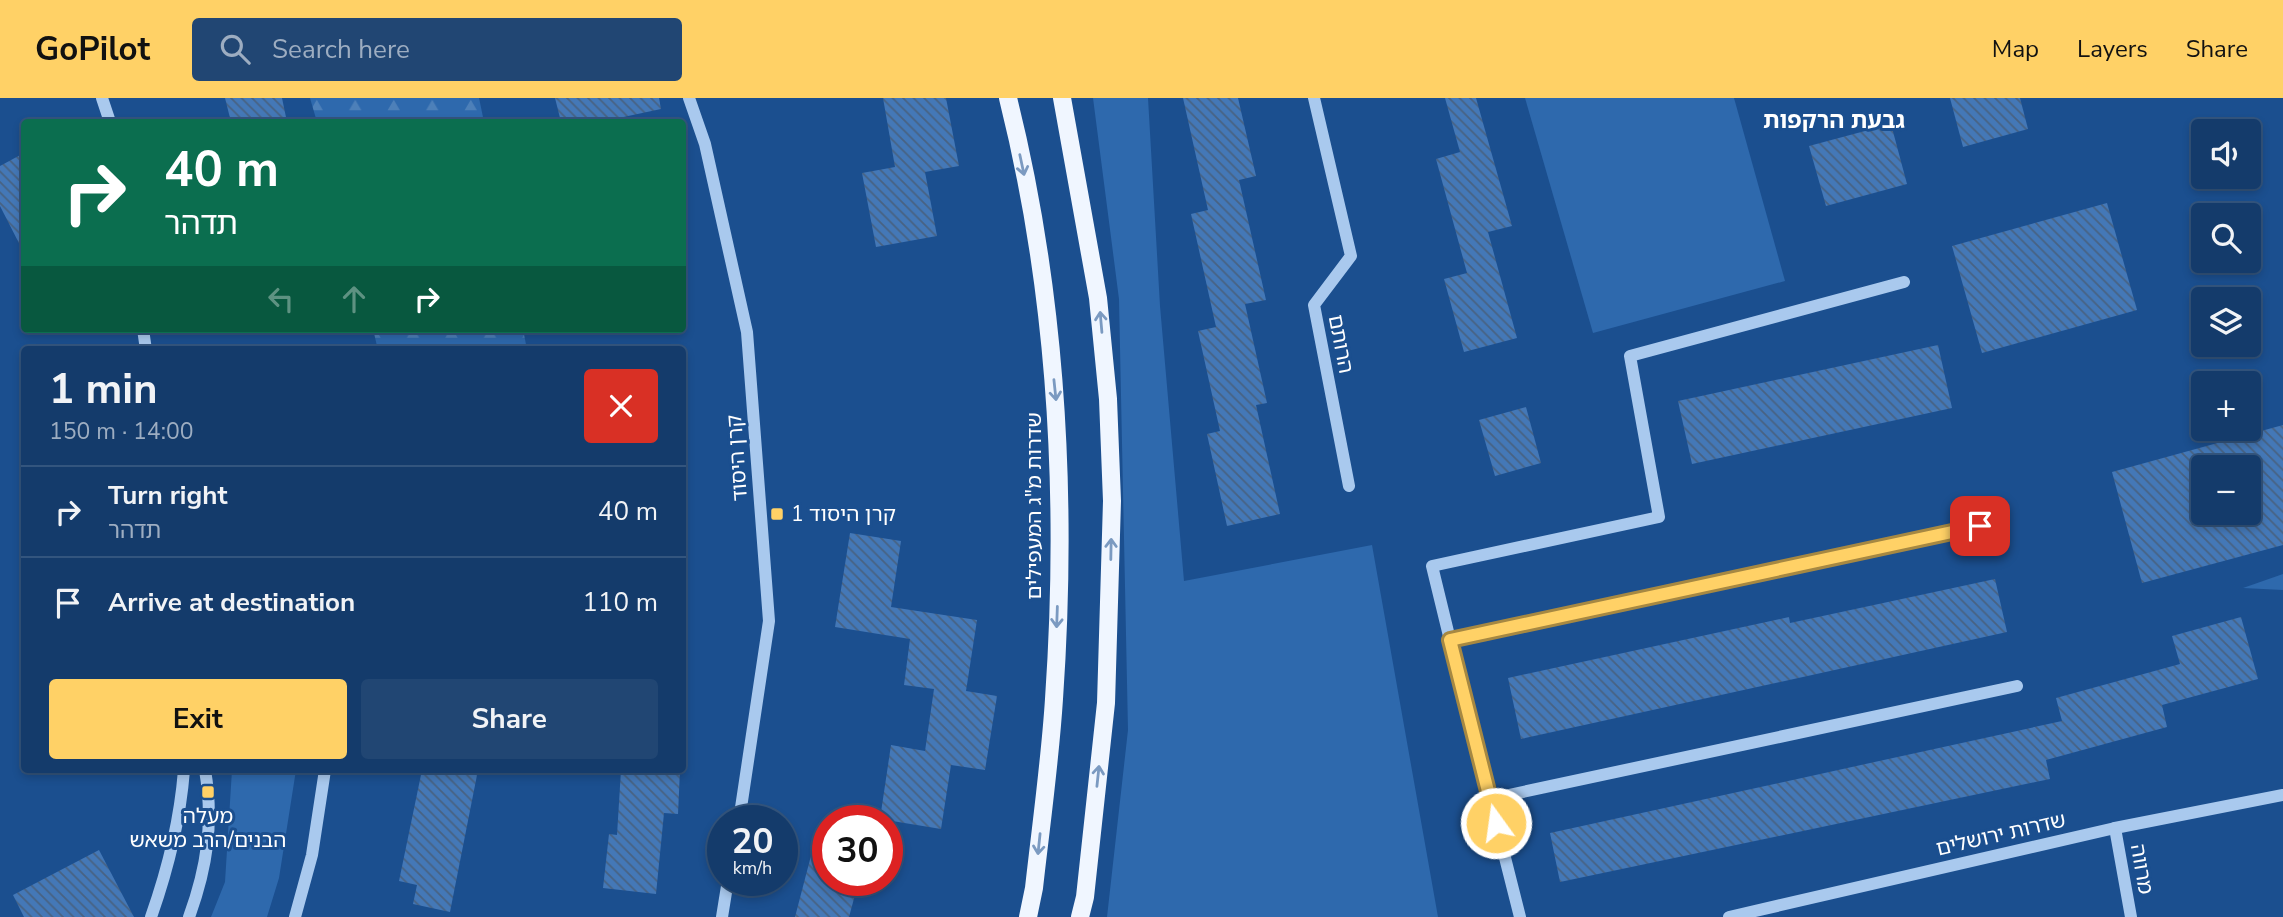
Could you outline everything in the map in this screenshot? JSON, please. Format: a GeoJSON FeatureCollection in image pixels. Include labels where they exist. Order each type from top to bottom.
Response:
{"type":"FeatureCollection","features":[{"type":"Feature","properties":{"kind":"main road","name":"שדרות מ\"ג המעפילים"},"geometry":{"type":"LineString","coordinates":[[1008,98],[1031,207],[1047,305],[1056,402],[1060,501],[1054,699],[1034,888],[1028,917]]}},
{"type":"Feature","properties":{"kind":"main road"},"geometry":{"type":"LineString","coordinates":[[1062,98],[1098,298],[1108,399],[1112,500],[1105,703],[1085,897],[1080,917]]}},
{"type":"Feature","properties":{"kind":"street"},"geometry":{"type":"LineString","coordinates":[[102,98],[109,119]]}},
{"type":"Feature","properties":{"kind":"street","name":"קרן היסוד"},"geometry":{"type":"LineString","coordinates":[[689,98],[705,144],[747,332],[769,621],[740,805]]}},
{"type":"Feature","properties":{"kind":"street","name":"הרותם"},"geometry":{"type":"LineString","coordinates":[[1314,98],[1351,256],[1314,305],[1349,486]]}},
{"type":"Feature","properties":{"kind":"street"},"geometry":{"type":"LineString","coordinates":[[1520,917],[1432,566],[1659,517],[1630,356],[1905,282]]}},
{"type":"Feature","properties":{"kind":"street"},"geometry":{"type":"LineString","coordinates":[[1450,640],[1980,526]]}},
{"type":"Feature","properties":{"kind":"street"},"geometry":{"type":"LineString","coordinates":[[1490,799],[2017,685]]}},
{"type":"Feature","properties":{"kind":"street"},"geometry":{"type":"LineString","coordinates":[[151,917],[168,864],[183,773]]}},
{"type":"Feature","properties":{"kind":"street"},"geometry":{"type":"LineString","coordinates":[[190,917],[207,855],[210,802],[205,773]]}},
{"type":"Feature","properties":{"kind":"street"},"geometry":{"type":"LineString","coordinates":[[295,917],[312,855],[326,773]]}},
{"type":"Feature","properties":{"kind":"street","name":"שדרות ירושלים"},"geometry":{"type":"LineString","coordinates":[[1729,917],[2115,828],[2283,795]]}},
{"type":"Feature","properties":{"kind":"street","name":"מרווה"},"geometry":{"type":"LineString","coordinates":[[2115,828],[2131,917]]}},
{"type":"Feature","properties":{"kind":"street"},"geometry":{"type":"LineString","coordinates":[[722,917],[725,896]]}},
{"type":"Feature","properties":{"kind":"green space"},"geometry":{"type":"Polygon","coordinates":[[[310,98],[479,98],[483,119],[316,119],[310,98]]]}},
{"type":"Feature","properties":{"kind":"green space"},"geometry":{"type":"Polygon","coordinates":[[[1093,98],[1148,98],[1160,306],[1184,581],[1372,545],[1438,917],[1107,917],[1128,730],[1119,299],[1093,98]]]}},
{"type":"Feature","properties":{"kind":"green space"},"geometry":{"type":"Polygon","coordinates":[[[1525,98],[1734,98],[1785,281],[1593,333],[1525,98]]]}},
{"type":"Feature","properties":{"kind":"green space"},"geometry":{"type":"Polygon","coordinates":[[[374,333],[524,333],[526,346],[377,346],[374,333]]]}},
{"type":"Feature","properties":{"kind":"green space"},"geometry":{"type":"Polygon","coordinates":[[[2283,574],[2283,590],[2243,588],[2283,574]]]}},
{"type":"Feature","properties":{"kind":"green space"},"geometry":{"type":"Polygon","coordinates":[[[232,773],[296,773],[279,878],[267,917],[211,917],[225,882],[232,773]]]}},
{"type":"Feature","properties":{"kind":"building"},"geometry":{"type":"Polygon","coordinates":[[[225,98],[282,98],[286,119],[230,119],[225,98]]]}},
{"type":"Feature","properties":{"kind":"building"},"geometry":{"type":"Polygon","coordinates":[[[555,98],[659,98],[661,109],[614,119],[560,119],[555,98]]]}},
{"type":"Feature","properties":{"kind":"building"},"geometry":{"type":"Polygon","coordinates":[[[883,98],[946,98],[959,166],[925,172],[937,236],[876,247],[862,173],[895,167],[883,98]]]}},
{"type":"Feature","properties":{"kind":"building"},"geometry":{"type":"Polygon","coordinates":[[[1183,98],[1238,98],[1256,176],[1239,180],[1266,300],[1245,304],[1267,403],[1256,405],[1280,514],[1227,526],[1207,434],[1220,431],[1198,331],[1216,327],[1191,214],[1208,210],[1183,98]]]}},
{"type":"Feature","properties":{"kind":"building"},"geometry":{"type":"Polygon","coordinates":[[[1445,98],[1476,98],[1512,226],[1488,232],[1517,338],[1464,352],[1444,279],[1467,273],[1436,159],[1460,152],[1445,98]]]}},
{"type":"Feature","properties":{"kind":"building"},"geometry":{"type":"Polygon","coordinates":[[[1950,98],[2020,98],[2028,129],[1963,147],[1950,98]]]}},
{"type":"Feature","properties":{"kind":"building"},"geometry":{"type":"Polygon","coordinates":[[[1891,124],[1907,184],[1826,206],[1809,146],[1891,124]]]}},
{"type":"Feature","properties":{"kind":"building"},"geometry":{"type":"Polygon","coordinates":[[[21,155],[21,247],[0,206],[0,166],[21,155]]]}},
{"type":"Feature","properties":{"kind":"building"},"geometry":{"type":"Polygon","coordinates":[[[2107,203],[2137,310],[1982,353],[1952,246],[2107,203]]]}},
{"type":"Feature","properties":{"kind":"building"},"geometry":{"type":"Polygon","coordinates":[[[1938,345],[1952,408],[1692,464],[1678,401],[1938,345]]]}},
{"type":"Feature","properties":{"kind":"building"},"geometry":{"type":"Polygon","coordinates":[[[1526,407],[1541,463],[1495,476],[1479,420],[1526,407]]]}},
{"type":"Feature","properties":{"kind":"building"},"geometry":{"type":"Polygon","coordinates":[[[2283,425],[2283,545],[2142,583],[2112,472],[2225,441],[2261,441],[2261,431],[2283,425]]]}},
{"type":"Feature","properties":{"kind":"building"},"geometry":{"type":"Polygon","coordinates":[[[850,533],[901,541],[891,607],[977,620],[966,691],[997,696],[985,770],[951,765],[941,829],[903,823],[903,805],[882,805],[891,745],[925,751],[934,689],[904,685],[910,639],[835,627],[850,533]]]}},
{"type":"Feature","properties":{"kind":"building"},"geometry":{"type":"Polygon","coordinates":[[[1995,579],[2007,632],[1521,739],[1508,678],[1789,617],[1790,623],[1995,579]]]}},
{"type":"Feature","properties":{"kind":"building"},"geometry":{"type":"Polygon","coordinates":[[[2241,617],[2258,679],[2162,705],[2167,727],[2046,760],[2050,779],[1560,882],[1550,833],[2062,721],[2056,698],[2180,664],[2172,636],[2241,617]]]}},
{"type":"Feature","properties":{"kind":"building"},"geometry":{"type":"Polygon","coordinates":[[[421,773],[477,773],[450,912],[413,904],[417,885],[399,881],[421,773]]]}},
{"type":"Feature","properties":{"kind":"building"},"geometry":{"type":"Polygon","coordinates":[[[621,773],[680,773],[678,814],[664,813],[656,894],[603,888],[609,834],[617,835],[621,773]]]}},
{"type":"Feature","properties":{"kind":"building"},"geometry":{"type":"Polygon","coordinates":[[[99,850],[134,917],[24,917],[13,895],[99,850]]]}},
{"type":"Feature","properties":{"kind":"building"},"geometry":{"type":"Polygon","coordinates":[[[812,852],[812,896],[855,896],[849,917],[795,917],[812,852]]]}},
{"type":"Feature","properties":{"kind":"place","name":"קרן היסוד 1"},"geometry":{"type":"Point","coordinates":[777,514]}},
{"type":"Feature","properties":{"kind":"place","name":"מעלה הבנים/הרב משאש"},"geometry":{"type":"Point","coordinates":[208,792]}},
{"type":"Feature","properties":{"kind":"district","name":"גבעת הרקפות"},"geometry":{"type":"Point","coordinates":[1834,120]}},
{"type":"Feature","properties":{"kind":"route"},"geometry":{"type":"LineString","coordinates":[[1496,823],[1450,640],[1980,526]]}}]}
